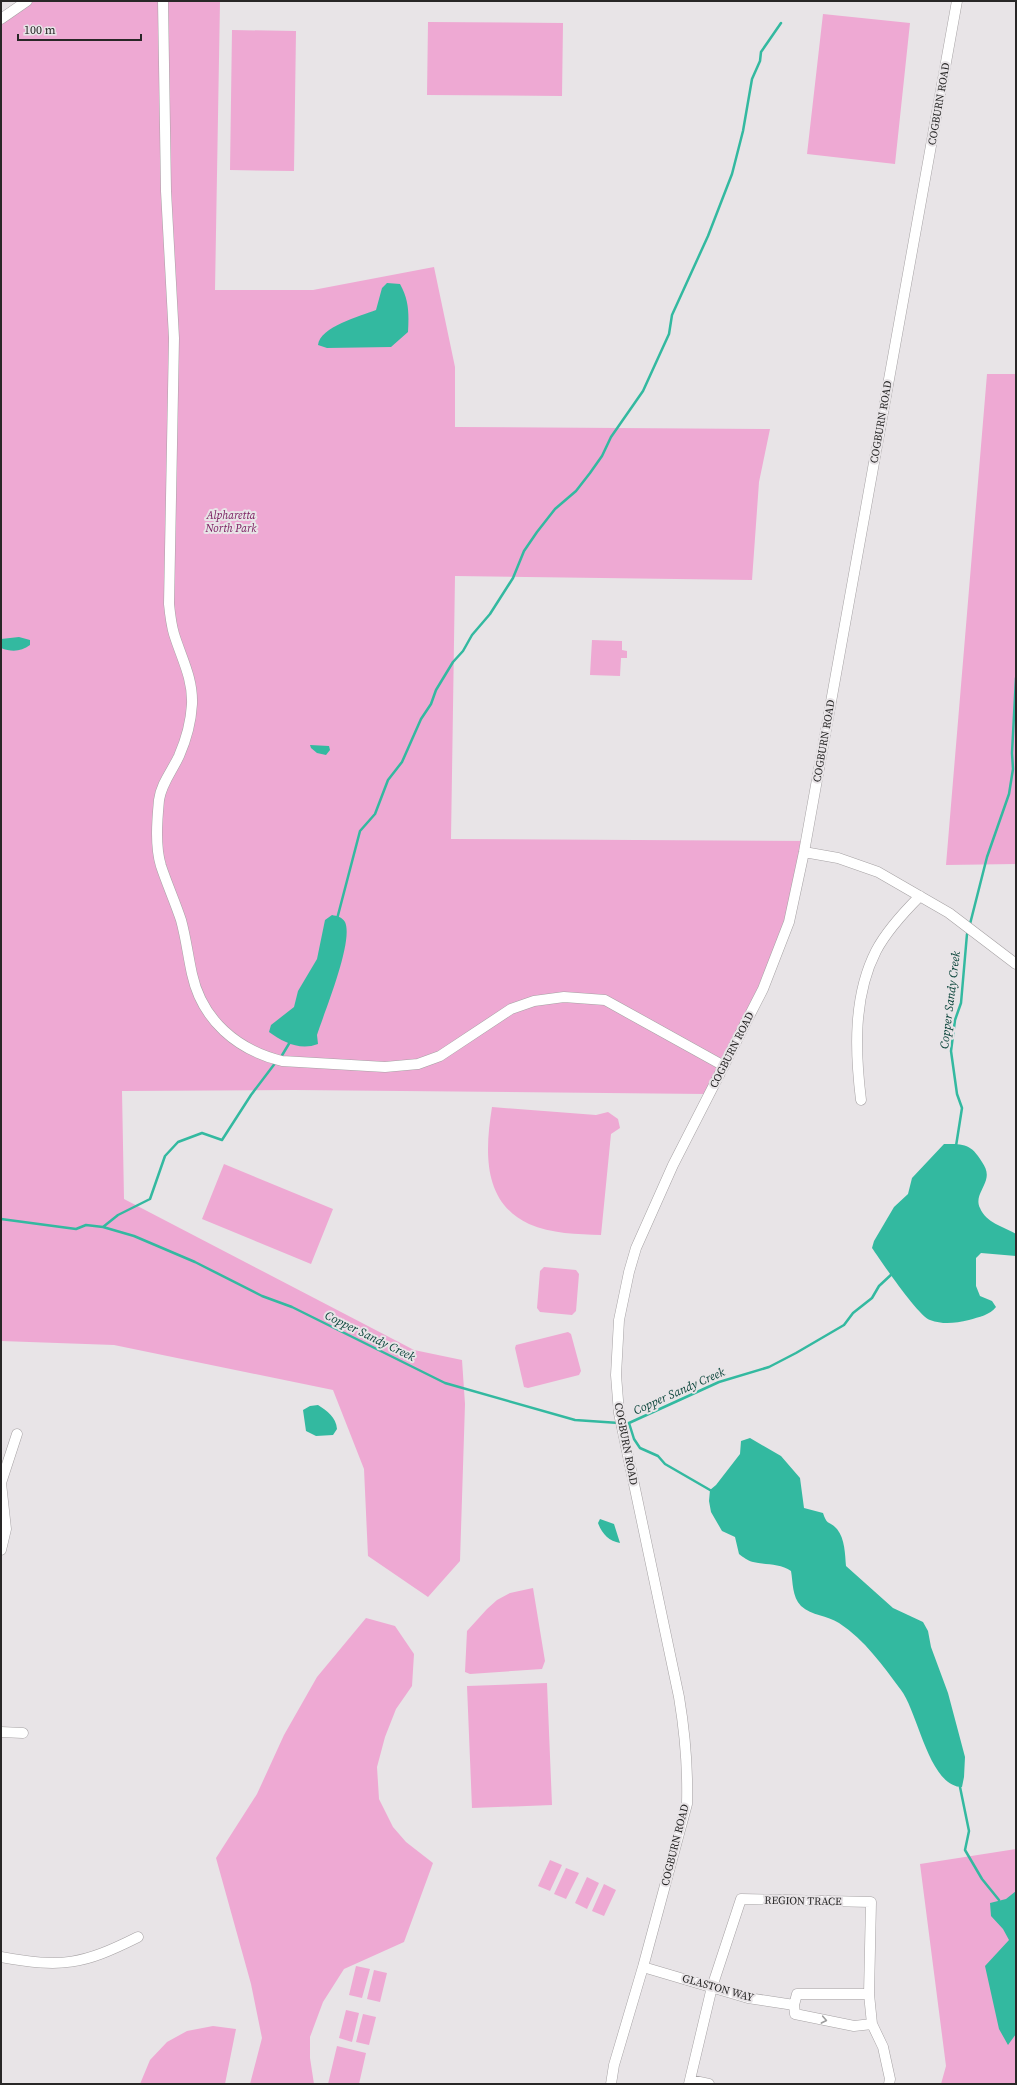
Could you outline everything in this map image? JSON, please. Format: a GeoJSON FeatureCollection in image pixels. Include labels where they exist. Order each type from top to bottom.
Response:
{"type":"FeatureCollection","features":[{"type":"Feature","properties":{"kind":"street"},"geometry":{"type":"LineString","coordinates":[[1,19],[27,1]]}},
{"type":"Feature","properties":{"kind":"street"},"geometry":{"type":"LineString","coordinates":[[163,1],[166,191],[174,338],[169,604],[174,634],[189,674],[192,701],[187,734],[159,798],[157,841],[161,865],[181,920],[192,975],[200,999],[213,1020],[229,1037],[252,1050],[282,1061],[391,1067],[418,1064],[440,1056],[511,1009],[534,1001],[564,997],[605,1000],[724,1066]]}},
{"type":"Feature","properties":{"kind":"street","name":"COGBURN ROAD"},"geometry":{"type":"LineString","coordinates":[[611,2084],[614,2065],[643,1967],[686,1804],[687,1759],[679,1696],[619,1413],[616,1375],[618,1328],[628,1272],[645,1225],[763,989],[780,949],[789,922],[804,852],[956,1]]}},
{"type":"Feature","properties":{"kind":"street"},"geometry":{"type":"LineString","coordinates":[[804,852],[838,858],[878,872],[949,913],[1016,964]]}},
{"type":"Feature","properties":{"kind":"street"},"geometry":{"type":"LineString","coordinates":[[861,1100],[857,1051],[857,1027],[866,978],[876,950],[890,930],[920,896]]}},
{"type":"Feature","properties":{"kind":"street"},"geometry":{"type":"LineString","coordinates":[[1,1550],[6,1530],[1,1484],[5,1466],[17,1434]]}},
{"type":"Feature","properties":{"kind":"street"},"geometry":{"type":"LineString","coordinates":[[1,1732],[23,1733]]}},
{"type":"Feature","properties":{"kind":"street","name":"REGION TRACE"},"geometry":{"type":"LineString","coordinates":[[689,2082],[712,1987],[741,1899],[871,1902],[869,1994],[872,2024],[883,2047],[890,2079],[889,2084]]}},
{"type":"Feature","properties":{"kind":"street"},"geometry":{"type":"LineString","coordinates":[[1,1957],[35,1963],[72,1962],[107,1952],[138,1937]]}},
{"type":"Feature","properties":{"kind":"street","name":"GLASTON WAY"},"geometry":{"type":"LineString","coordinates":[[643,1967],[748,1998],[794,2005]]}},
{"type":"Feature","properties":{"kind":"street"},"geometry":{"type":"LineString","coordinates":[[869,1994],[797,1994],[794,2005],[795,2014],[854,2026],[872,2024]]}},
{"type":"Feature","properties":{"kind":"street"},"geometry":{"type":"LineString","coordinates":[[689,2082],[709,2084]]}},
{"type":"Feature","properties":{"kind":"green space","name":"Alpharetta North Park"},"geometry":{"type":"Polygon","coordinates":[[[24,1],[220,1],[215,290],[313,290],[434,267],[455,367],[455,427],[770,429],[759,482],[752,580],[455,576],[451,839],[810,841],[778,943],[741,1034],[705,1094],[294,1090],[122,1091],[124,1199],[414,1350],[462,1360],[465,1404],[460,1561],[428,1597],[368,1556],[364,1469],[333,1390],[114,1345],[1,1341],[1,18],[24,1]]]}},
{"type":"Feature","properties":{"kind":"green space"},"geometry":{"type":"Polygon","coordinates":[[[823,14],[910,23],[895,164],[807,154],[823,14]]]}},
{"type":"Feature","properties":{"kind":"green space"},"geometry":{"type":"Polygon","coordinates":[[[428,22],[563,23],[562,96],[427,95],[428,22]]]}},
{"type":"Feature","properties":{"kind":"green space"},"geometry":{"type":"Polygon","coordinates":[[[232,30],[296,31],[294,171],[230,170],[232,30]]]}},
{"type":"Feature","properties":{"kind":"green space"},"geometry":{"type":"Polygon","coordinates":[[[987,374],[1016,374],[1016,864],[946,865],[987,374]]]}},
{"type":"Feature","properties":{"kind":"green space"},"geometry":{"type":"Polygon","coordinates":[[[592,640],[622,641],[622,650],[627,651],[627,658],[621,658],[620,676],[590,675],[592,640]]]}},
{"type":"Feature","properties":{"kind":"green space"},"geometry":{"type":"Polygon","coordinates":[[[492,1107],[596,1115],[608,1112],[618,1119],[620,1128],[611,1134],[601,1235],[565,1233],[546,1230],[529,1224],[514,1214],[502,1203],[490,1174],[488,1158],[488,1141],[492,1107]]]}},
{"type":"Feature","properties":{"kind":"green space"},"geometry":{"type":"Polygon","coordinates":[[[224,1164],[333,1209],[311,1264],[202,1219],[224,1164]]]}},
{"type":"Feature","properties":{"kind":"green space"},"geometry":{"type":"Polygon","coordinates":[[[544,1267],[576,1270],[579,1274],[576,1311],[572,1315],[540,1312],[537,1308],[540,1271],[544,1267]]]}},
{"type":"Feature","properties":{"kind":"green space"},"geometry":{"type":"Polygon","coordinates":[[[568,1332],[571,1334],[581,1371],[579,1375],[528,1388],[524,1387],[515,1348],[516,1345],[568,1332]]]}},
{"type":"Feature","properties":{"kind":"green space"},"geometry":{"type":"Polygon","coordinates":[[[533,1588],[545,1661],[542,1669],[470,1674],[465,1672],[467,1631],[497,1600],[510,1593],[533,1588]]]}},
{"type":"Feature","properties":{"kind":"green space"},"geometry":{"type":"Polygon","coordinates":[[[366,1618],[395,1626],[414,1654],[412,1686],[396,1709],[385,1737],[377,1767],[379,1799],[393,1827],[406,1842],[433,1863],[404,1942],[344,1969],[323,2002],[310,2037],[310,2058],[314,2084],[250,2084],[262,2038],[251,1984],[216,1858],[257,1794],[284,1735],[317,1677],[366,1618]]]}},
{"type":"Feature","properties":{"kind":"green space"},"geometry":{"type":"Polygon","coordinates":[[[547,1683],[552,1805],[472,1808],[467,1686],[547,1683]]]}},
{"type":"Feature","properties":{"kind":"green space"},"geometry":{"type":"Polygon","coordinates":[[[1016,1849],[1016,2084],[941,2084],[946,2066],[920,1864],[1016,1849]]]}},
{"type":"Feature","properties":{"kind":"green space"},"geometry":{"type":"Polygon","coordinates":[[[550,1860],[562,1865],[550,1891],[538,1886],[550,1860]]]}},
{"type":"Feature","properties":{"kind":"green space"},"geometry":{"type":"Polygon","coordinates":[[[566,1868],[579,1873],[566,1899],[554,1894],[566,1868]]]}},
{"type":"Feature","properties":{"kind":"green space"},"geometry":{"type":"Polygon","coordinates":[[[587,1877],[599,1883],[587,1909],[575,1903],[587,1877]]]}},
{"type":"Feature","properties":{"kind":"green space"},"geometry":{"type":"Polygon","coordinates":[[[604,1884],[616,1890],[604,1916],[592,1911],[604,1884]]]}},
{"type":"Feature","properties":{"kind":"green space"},"geometry":{"type":"Polygon","coordinates":[[[356,1966],[370,1969],[362,1998],[349,1995],[356,1966]]]}},
{"type":"Feature","properties":{"kind":"green space"},"geometry":{"type":"Polygon","coordinates":[[[374,1970],[387,1973],[380,2002],[367,1999],[374,1970]]]}},
{"type":"Feature","properties":{"kind":"green space"},"geometry":{"type":"Polygon","coordinates":[[[346,2010],[359,2013],[352,2042],[339,2038],[346,2010]]]}},
{"type":"Feature","properties":{"kind":"green space"},"geometry":{"type":"Polygon","coordinates":[[[363,2014],[376,2017],[369,2045],[356,2042],[363,2014]]]}},
{"type":"Feature","properties":{"kind":"green space"},"geometry":{"type":"Polygon","coordinates":[[[213,2026],[236,2029],[225,2084],[140,2084],[150,2060],[167,2042],[187,2031],[213,2026]]]}},
{"type":"Feature","properties":{"kind":"green space"},"geometry":{"type":"Polygon","coordinates":[[[337,2046],[366,2053],[359,2084],[328,2084],[337,2046]]]}},
{"type":"Feature","properties":{"kind":"shaded area"},"geometry":{"type":"Polygon","coordinates":[[[387,283],[400,284],[403,290],[408,307],[408,332],[391,347],[327,348],[318,345],[320,339],[333,328],[351,319],[376,310],[382,288],[387,283]]]}},
{"type":"Feature","properties":{"kind":"shaded area"},"geometry":{"type":"Polygon","coordinates":[[[19,637],[30,640],[30,645],[16,651],[1,648],[1,639],[19,637]]]}},
{"type":"Feature","properties":{"kind":"shaded area"},"geometry":{"type":"Polygon","coordinates":[[[310,745],[329,746],[330,750],[326,755],[317,753],[311,748],[310,745]]]}},
{"type":"Feature","properties":{"kind":"shaded area"},"geometry":{"type":"Polygon","coordinates":[[[332,915],[338,916],[344,920],[347,931],[342,960],[317,1035],[318,1044],[311,1046],[298,1046],[286,1042],[269,1032],[271,1025],[294,1007],[298,991],[317,959],[325,920],[332,915]]]}},
{"type":"Feature","properties":{"kind":"shaded area"},"geometry":{"type":"Polygon","coordinates":[[[944,1144],[967,1146],[971,1148],[978,1156],[985,1166],[987,1175],[978,1201],[980,1208],[986,1217],[995,1224],[1016,1234],[1016,1256],[981,1253],[976,1258],[976,1286],[980,1296],[992,1301],[996,1307],[994,1310],[980,1317],[950,1323],[935,1322],[924,1316],[900,1287],[872,1248],[874,1241],[894,1207],[908,1194],[912,1178],[944,1144]]]}},
{"type":"Feature","properties":{"kind":"shaded area"},"geometry":{"type":"Polygon","coordinates":[[[318,1405],[328,1412],[335,1421],[337,1429],[333,1435],[316,1436],[306,1431],[303,1410],[310,1406],[318,1405]]]}},
{"type":"Feature","properties":{"kind":"shaded area"},"geometry":{"type":"Polygon","coordinates":[[[750,1438],[781,1456],[800,1478],[804,1508],[823,1513],[827,1522],[835,1527],[840,1533],[845,1552],[846,1566],[893,1608],[923,1622],[928,1631],[931,1647],[948,1693],[965,1757],[962,1787],[951,1784],[941,1775],[926,1747],[907,1700],[901,1690],[865,1645],[839,1623],[830,1618],[810,1612],[801,1606],[794,1594],[791,1571],[787,1568],[747,1560],[739,1554],[735,1537],[722,1531],[711,1512],[709,1501],[710,1490],[716,1485],[740,1454],[741,1441],[750,1438]]]}},
{"type":"Feature","properties":{"kind":"shaded area"},"geometry":{"type":"Polygon","coordinates":[[[600,1519],[614,1524],[620,1543],[612,1541],[604,1534],[598,1523],[600,1519]]]}},
{"type":"Feature","properties":{"kind":"shaded area"},"geometry":{"type":"Polygon","coordinates":[[[1016,1891],[1016,2034],[1008,2045],[999,2029],[985,1966],[1009,1940],[1003,1929],[991,1916],[990,1903],[1006,1899],[1016,1891]]]}},
{"type":"Feature","properties":{"kind":"waterway"},"geometry":{"type":"LineString","coordinates":[[337,919],[360,831],[375,814],[388,780],[402,762],[421,719],[431,704],[436,690],[453,662],[463,651],[472,635],[490,614],[513,578],[524,551],[537,532],[555,509],[576,491],[590,473],[602,456],[611,437],[643,391],[669,334],[672,315],[708,236],[732,174],[743,131],[752,79],[760,61],[761,52],[781,23]]}},
{"type":"Feature","properties":{"kind":"waterway","name":"Copper Sandy Creek"},"geometry":{"type":"LineString","coordinates":[[970,924],[987,857],[1009,794],[1013,769],[1012,753],[1016,678]]}},
{"type":"Feature","properties":{"kind":"waterway","name":"Copper Sandy Creek"},"geometry":{"type":"LineString","coordinates":[[956,1146],[962,1108],[957,1094],[951,1051],[955,1020],[961,1003],[967,934]]}},
{"type":"Feature","properties":{"kind":"waterway"},"geometry":{"type":"LineString","coordinates":[[281,1057],[290,1042]]}},
{"type":"Feature","properties":{"kind":"waterway"},"geometry":{"type":"LineString","coordinates":[[103,1227],[118,1215],[150,1199],[165,1156],[178,1142],[202,1133],[222,1140],[251,1095],[276,1062]]}},
{"type":"Feature","properties":{"kind":"waterway","name":"Copper Sandy Creek"},"geometry":{"type":"LineString","coordinates":[[1,1219],[76,1229],[86,1225],[103,1227],[134,1236],[195,1262],[262,1296],[292,1307],[445,1383],[575,1420],[619,1423]]}},
{"type":"Feature","properties":{"kind":"waterway","name":"Copper Sandy Creek"},"geometry":{"type":"LineString","coordinates":[[624,1423],[629,1423],[719,1382],[769,1367],[796,1353],[844,1325],[853,1313],[872,1298],[879,1286],[893,1273]]}},
{"type":"Feature","properties":{"kind":"waterway"},"geometry":{"type":"LineString","coordinates":[[629,1423],[634,1439],[640,1448],[658,1456],[665,1464],[710,1490]]}},
{"type":"Feature","properties":{"kind":"waterway"},"geometry":{"type":"LineString","coordinates":[[960,1787],[969,1831],[965,1850],[982,1879],[999,1900]]}}]}
